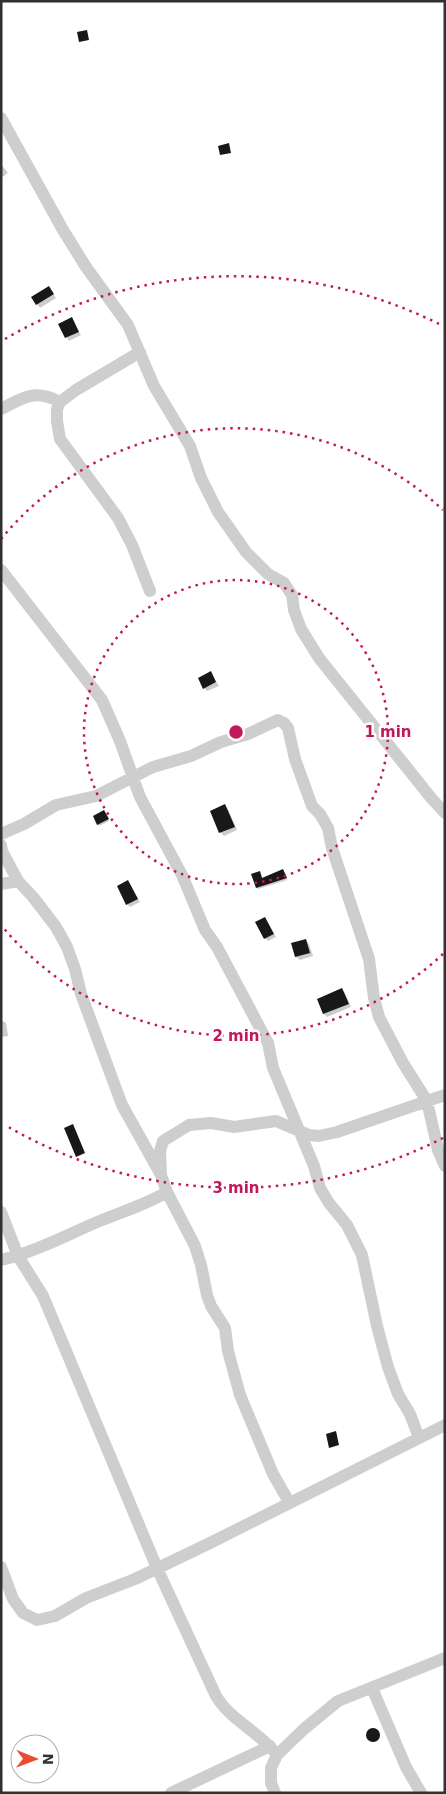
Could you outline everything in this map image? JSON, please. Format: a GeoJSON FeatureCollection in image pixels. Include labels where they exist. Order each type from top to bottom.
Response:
{"type":"FeatureCollection","features":[{"type":"Feature","properties":{"kind":"street"},"geometry":{"type":"LineString","coordinates":[[1,118],[63,230],[86,267],[128,325],[154,386],[190,446],[201,478],[218,512],[246,552],[268,574],[284,583],[292,595],[294,610],[301,629],[319,658],[445,813]]}},
{"type":"Feature","properties":{"kind":"street"},"geometry":{"type":"LineString","coordinates":[[140,352],[83,385],[60,402],[57,409],[57,421],[60,439],[118,518],[132,545],[150,591]]}},
{"type":"Feature","properties":{"kind":"street"},"geometry":{"type":"LineString","coordinates":[[1,409],[30,396],[48,396],[60,402]]}},
{"type":"Feature","properties":{"kind":"street"},"geometry":{"type":"LineString","coordinates":[[1,570],[102,700],[144,805],[182,875],[205,930],[217,947],[268,1043],[273,1068],[314,1166],[320,1188],[329,1203],[347,1225],[362,1255],[388,1367],[398,1394],[410,1414],[418,1438]]}},
{"type":"Feature","properties":{"kind":"street"},"geometry":{"type":"LineString","coordinates":[[1,834],[24,824],[56,805],[96,796],[153,767],[191,756],[278,720],[284,723],[288,728],[295,759],[312,806],[328,828],[332,848],[369,959],[374,998],[379,1017],[403,1063],[427,1100],[438,1150],[445,1166]]}},
{"type":"Feature","properties":{"kind":"street"},"geometry":{"type":"LineString","coordinates":[[1,845],[2,851],[18,881],[56,927],[67,947],[81,994],[122,1105],[161,1175],[167,1192],[195,1246],[207,1295],[224,1328],[228,1351],[240,1394],[273,1474],[289,1502]]}},
{"type":"Feature","properties":{"kind":"street"},"geometry":{"type":"LineString","coordinates":[[1,884],[18,881]]}},
{"type":"Feature","properties":{"kind":"street"},"geometry":{"type":"LineString","coordinates":[[161,1175],[160,1150],[163,1141],[189,1125],[211,1123],[234,1127],[276,1121],[310,1135],[319,1136],[445,1095]]}},
{"type":"Feature","properties":{"kind":"street"},"geometry":{"type":"LineString","coordinates":[[1,1260],[48,1245],[101,1220],[153,1200],[167,1192]]}},
{"type":"Feature","properties":{"kind":"street"},"geometry":{"type":"LineString","coordinates":[[1,1212],[18,1256],[43,1296],[157,1568],[216,1696],[231,1715],[273,1750]]}},
{"type":"Feature","properties":{"kind":"street"},"geometry":{"type":"LineString","coordinates":[[1,1567],[13,1599],[23,1613],[37,1620],[55,1616],[86,1598],[157,1568],[445,1424]]}},
{"type":"Feature","properties":{"kind":"street"},"geometry":{"type":"LineString","coordinates":[[171,1793],[273,1750],[304,1729],[338,1701],[445,1658]]}},
{"type":"Feature","properties":{"kind":"street"},"geometry":{"type":"LineString","coordinates":[[372,1688],[406,1767],[420,1793]]}},
{"type":"Feature","properties":{"kind":"street"},"geometry":{"type":"LineString","coordinates":[[273,1750],[271,1783],[275,1793]]}},
{"type":"Feature","properties":{"kind":"building"},"geometry":{"type":"Polygon","coordinates":[[[87,30],[89,40],[79,42],[77,32],[87,30]]]}},
{"type":"Feature","properties":{"kind":"building"},"geometry":{"type":"Polygon","coordinates":[[[229,143],[231,153],[220,155],[218,146],[229,143]]]}},
{"type":"Feature","properties":{"kind":"building"},"geometry":{"type":"Polygon","coordinates":[[[49,286],[54,294],[36,305],[31,297],[49,286]]]}},
{"type":"Feature","properties":{"kind":"building"},"geometry":{"type":"Polygon","coordinates":[[[72,317],[79,332],[65,338],[58,324],[72,317]]]}},
{"type":"Feature","properties":{"kind":"building"},"geometry":{"type":"Polygon","coordinates":[[[211,671],[216,682],[203,689],[198,678],[211,671]]]}},
{"type":"Feature","properties":{"kind":"building"},"geometry":{"type":"Polygon","coordinates":[[[225,804],[235,827],[219,833],[210,811],[225,804]]]}},
{"type":"Feature","properties":{"kind":"building"},"geometry":{"type":"Polygon","coordinates":[[[104,810],[109,819],[97,825],[93,816],[104,810]]]}},
{"type":"Feature","properties":{"kind":"building"},"geometry":{"type":"Polygon","coordinates":[[[283,869],[287,878],[256,888],[251,874],[260,871],[262,878],[283,869]]]}},
{"type":"Feature","properties":{"kind":"building"},"geometry":{"type":"Polygon","coordinates":[[[128,880],[138,899],[126,905],[117,886],[128,880]]]}},
{"type":"Feature","properties":{"kind":"building"},"geometry":{"type":"Polygon","coordinates":[[[265,917],[274,934],[264,939],[255,922],[265,917]]]}},
{"type":"Feature","properties":{"kind":"building"},"geometry":{"type":"Polygon","coordinates":[[[306,939],[310,953],[295,957],[291,943],[306,939]]]}},
{"type":"Feature","properties":{"kind":"building"},"geometry":{"type":"Polygon","coordinates":[[[342,988],[349,1004],[323,1014],[317,999],[342,988]]]}},
{"type":"Feature","properties":{"kind":"building"},"geometry":{"type":"Polygon","coordinates":[[[73,1124],[85,1153],[76,1157],[64,1128],[73,1124]]]}},
{"type":"Feature","properties":{"kind":"building"},"geometry":{"type":"Polygon","coordinates":[[[336,1431],[339,1445],[329,1448],[326,1434],[336,1431]]]}},
{"type":"Feature","properties":{"kind":"building"},"geometry":{"type":"Polygon","coordinates":[[[373,1728],[378,1730],[380,1735],[378,1740],[373,1742],[368,1740],[366,1735],[368,1730],[373,1728]]]}}]}
